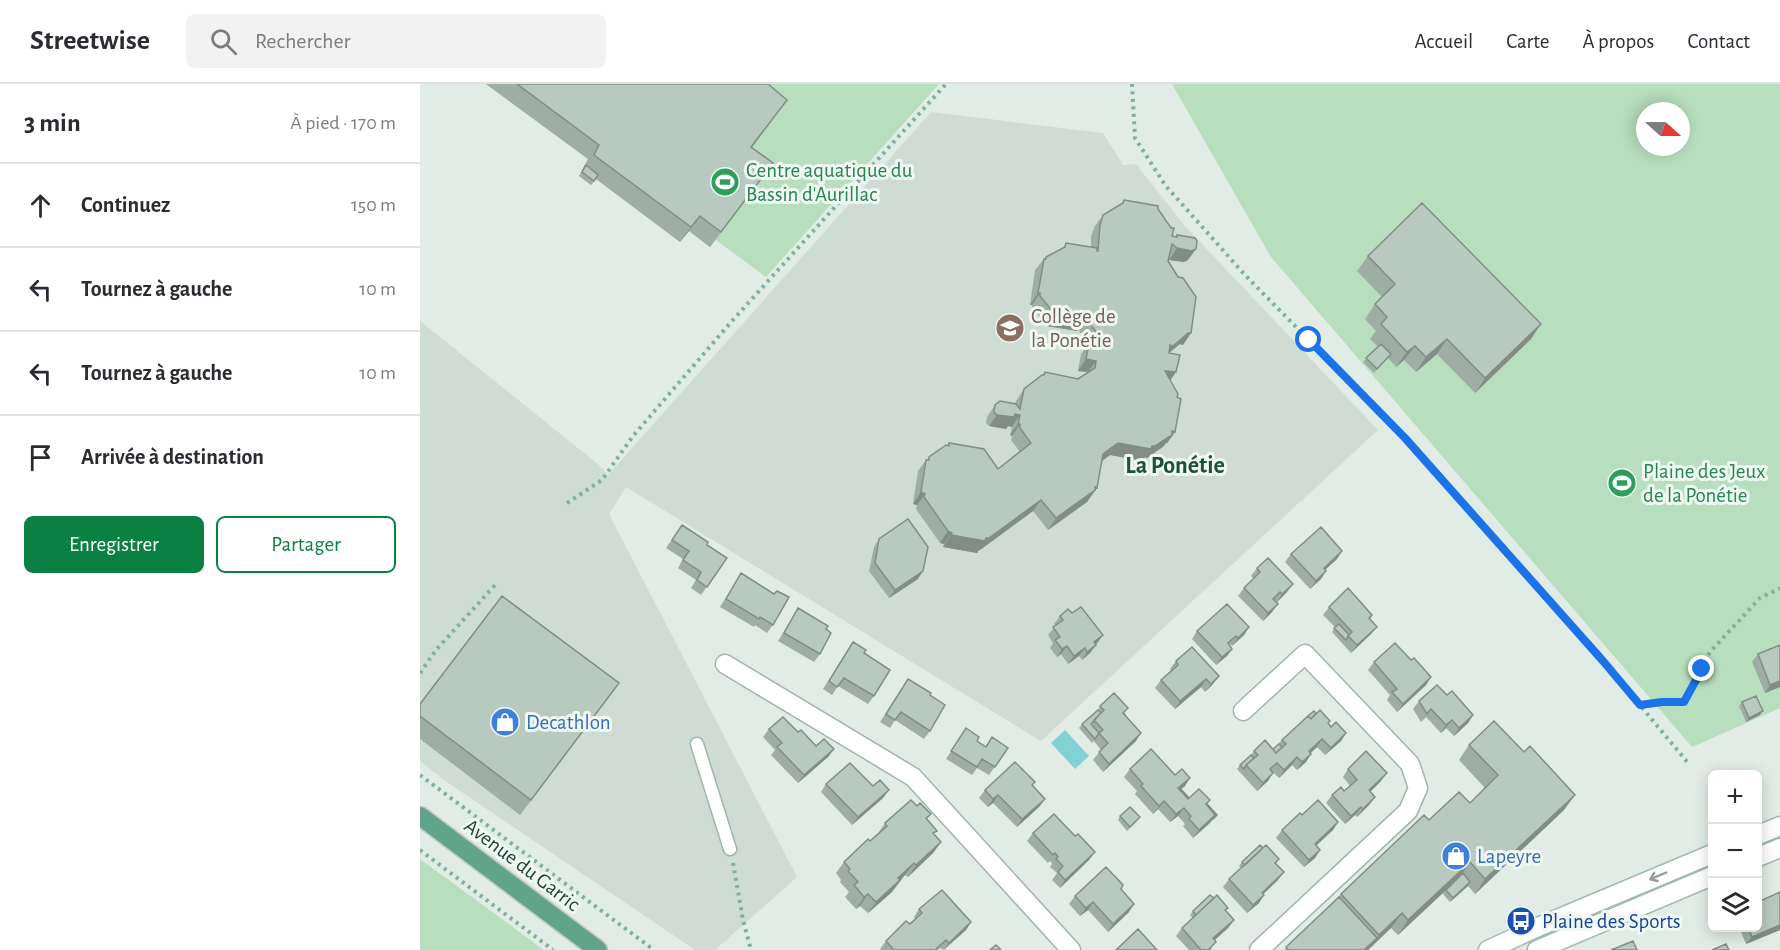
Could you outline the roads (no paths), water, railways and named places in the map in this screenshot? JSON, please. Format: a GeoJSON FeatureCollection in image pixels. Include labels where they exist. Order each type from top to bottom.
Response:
{"type":"FeatureCollection","features":[{"type":"Feature","properties":{"kind":"main road","name":"Avenue du Garric"},"geometry":{"type":"LineString","coordinates":[[420,816],[598,950]]}},
{"type":"Feature","properties":{"kind":"street"},"geometry":{"type":"LineString","coordinates":[[1244,711],[1305,654],[1410,764],[1418,788],[1408,811],[1258,950]]}},
{"type":"Feature","properties":{"kind":"street"},"geometry":{"type":"LineString","coordinates":[[725,664],[913,777],[1071,950]]}},
{"type":"Feature","properties":{"kind":"street"},"geometry":{"type":"LineString","coordinates":[[1762,833],[1780,826]]}},
{"type":"Feature","properties":{"kind":"street"},"geometry":{"type":"LineString","coordinates":[[1762,855],[1780,848]]}},
{"type":"Feature","properties":{"kind":"street"},"geometry":{"type":"LineString","coordinates":[[1488,950],[1708,856]]}},
{"type":"Feature","properties":{"kind":"street"},"geometry":{"type":"LineString","coordinates":[[1537,950],[1708,878]]}},
{"type":"Feature","properties":{"kind":"lane"},"geometry":{"type":"LineString","coordinates":[[696,744],[730,849]]}},
{"type":"Feature","properties":{"kind":"water"},"geometry":{"type":"Polygon","coordinates":[[[1065,730],[1089,756],[1075,769],[1051,743],[1065,730]]]}},
{"type":"Feature","properties":{"kind":"place","name":"Centre aquatique du Bassin d'Aurillac"},"geometry":{"type":"Point","coordinates":[725,182]}},
{"type":"Feature","properties":{"kind":"place","name":"Collège de la Ponétie"},"geometry":{"type":"Point","coordinates":[1010,328]}},
{"type":"Feature","properties":{"kind":"place","name":"Plaine des Jeux de la Ponétie"},"geometry":{"type":"Point","coordinates":[1622,483]}},
{"type":"Feature","properties":{"kind":"place","name":"Decathlon"},"geometry":{"type":"Point","coordinates":[505,722]}},
{"type":"Feature","properties":{"kind":"place","name":"Lapeyre"},"geometry":{"type":"Point","coordinates":[1456,856]}},
{"type":"Feature","properties":{"kind":"place","name":"Plaine des Sports"},"geometry":{"type":"Point","coordinates":[1521,921]}},
{"type":"Feature","properties":{"kind":"district","name":"La Ponétie"},"geometry":{"type":"Point","coordinates":[1175,466]}}]}
